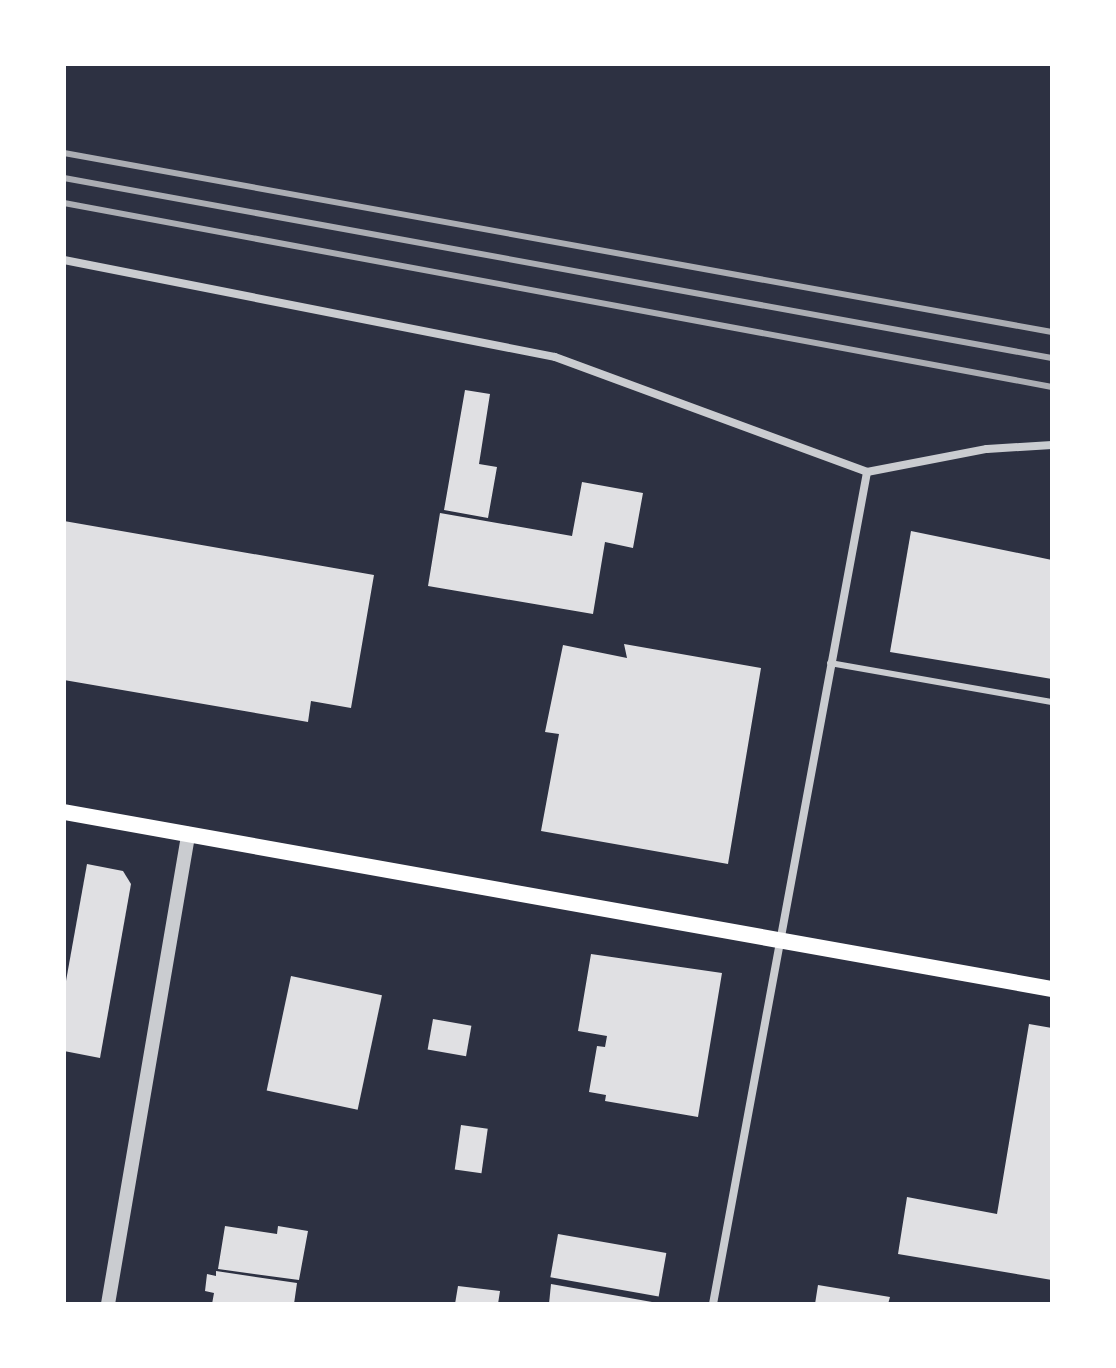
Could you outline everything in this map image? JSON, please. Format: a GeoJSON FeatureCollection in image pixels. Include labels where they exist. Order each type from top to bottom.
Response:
{"type":"FeatureCollection","features":[{"type":"Feature","properties":{"kind":"main road"},"geometry":{"type":"LineString","coordinates":[[64,812],[1052,989]]}},
{"type":"Feature","properties":{"kind":"street"},"geometry":{"type":"LineString","coordinates":[[64,260],[555,357],[867,472],[987,449],[1052,445]]}},
{"type":"Feature","properties":{"kind":"street"},"geometry":{"type":"LineString","coordinates":[[713,1304],[776,941],[867,472]]}},
{"type":"Feature","properties":{"kind":"street"},"geometry":{"type":"LineString","coordinates":[[108,1304],[188,834]]}},
{"type":"Feature","properties":{"kind":"lane"},"geometry":{"type":"LineString","coordinates":[[830,663],[1052,702]]}},
{"type":"Feature","properties":{"kind":"building"},"geometry":{"type":"Polygon","coordinates":[[[465,390],[490,394],[479,464],[497,467],[488,518],[444,510],[465,390]]]}},
{"type":"Feature","properties":{"kind":"building"},"geometry":{"type":"Polygon","coordinates":[[[582,482],[643,493],[633,548],[605,542],[593,614],[428,586],[440,513],[572,536],[582,482]]]}},
{"type":"Feature","properties":{"kind":"building"},"geometry":{"type":"Polygon","coordinates":[[[64,521],[374,575],[351,708],[311,701],[308,722],[64,680],[64,521]]]}},
{"type":"Feature","properties":{"kind":"building"},"geometry":{"type":"Polygon","coordinates":[[[911,531],[1052,560],[1052,679],[890,652],[911,531]]]}},
{"type":"Feature","properties":{"kind":"building"},"geometry":{"type":"Polygon","coordinates":[[[624,644],[761,668],[728,864],[541,831],[559,734],[545,732],[563,645],[627,658],[624,644]]]}},
{"type":"Feature","properties":{"kind":"building"},"geometry":{"type":"Polygon","coordinates":[[[87,864],[123,871],[131,884],[100,1058],[64,1051],[64,992],[87,864]]]}},
{"type":"Feature","properties":{"kind":"building"},"geometry":{"type":"Polygon","coordinates":[[[591,954],[722,973],[698,1117],[605,1101],[606,1095],[589,1092],[597,1046],[605,1047],[607,1036],[578,1031],[591,954]]]}},
{"type":"Feature","properties":{"kind":"building"},"geometry":{"type":"Polygon","coordinates":[[[291,976],[382,995],[358,1110],[267,1090],[291,976]]]}},
{"type":"Feature","properties":{"kind":"building"},"geometry":{"type":"Polygon","coordinates":[[[433,1019],[471,1026],[466,1056],[428,1050],[433,1019]]]}},
{"type":"Feature","properties":{"kind":"building"},"geometry":{"type":"Polygon","coordinates":[[[1029,1024],[1052,1028],[1052,1280],[898,1254],[907,1197],[997,1214],[1029,1024]]]}},
{"type":"Feature","properties":{"kind":"building"},"geometry":{"type":"Polygon","coordinates":[[[461,1125],[488,1129],[481,1173],[455,1170],[461,1125]]]}},
{"type":"Feature","properties":{"kind":"building"},"geometry":{"type":"Polygon","coordinates":[[[225,1226],[277,1234],[278,1226],[308,1231],[299,1280],[218,1269],[225,1226]]]}},
{"type":"Feature","properties":{"kind":"building"},"geometry":{"type":"Polygon","coordinates":[[[558,1234],[666,1253],[659,1296],[550,1277],[558,1234]]]}},
{"type":"Feature","properties":{"kind":"building"},"geometry":{"type":"Polygon","coordinates":[[[216,1271],[297,1283],[294,1304],[212,1304],[214,1293],[205,1291],[207,1274],[216,1276],[216,1271]]]}},
{"type":"Feature","properties":{"kind":"building"},"geometry":{"type":"Polygon","coordinates":[[[551,1284],[652,1302],[652,1304],[549,1304],[551,1284]]]}},
{"type":"Feature","properties":{"kind":"building"},"geometry":{"type":"Polygon","coordinates":[[[818,1285],[890,1297],[888,1304],[815,1304],[818,1285]]]}},
{"type":"Feature","properties":{"kind":"building"},"geometry":{"type":"Polygon","coordinates":[[[458,1286],[500,1291],[498,1304],[455,1304],[458,1286]]]}},
{"type":"Feature","properties":{"kind":"railway"},"geometry":{"type":"LineString","coordinates":[[64,153],[1052,332]]}},
{"type":"Feature","properties":{"kind":"railway"},"geometry":{"type":"LineString","coordinates":[[64,178],[1052,358]]}},
{"type":"Feature","properties":{"kind":"railway"},"geometry":{"type":"LineString","coordinates":[[64,203],[1052,387]]}}]}
